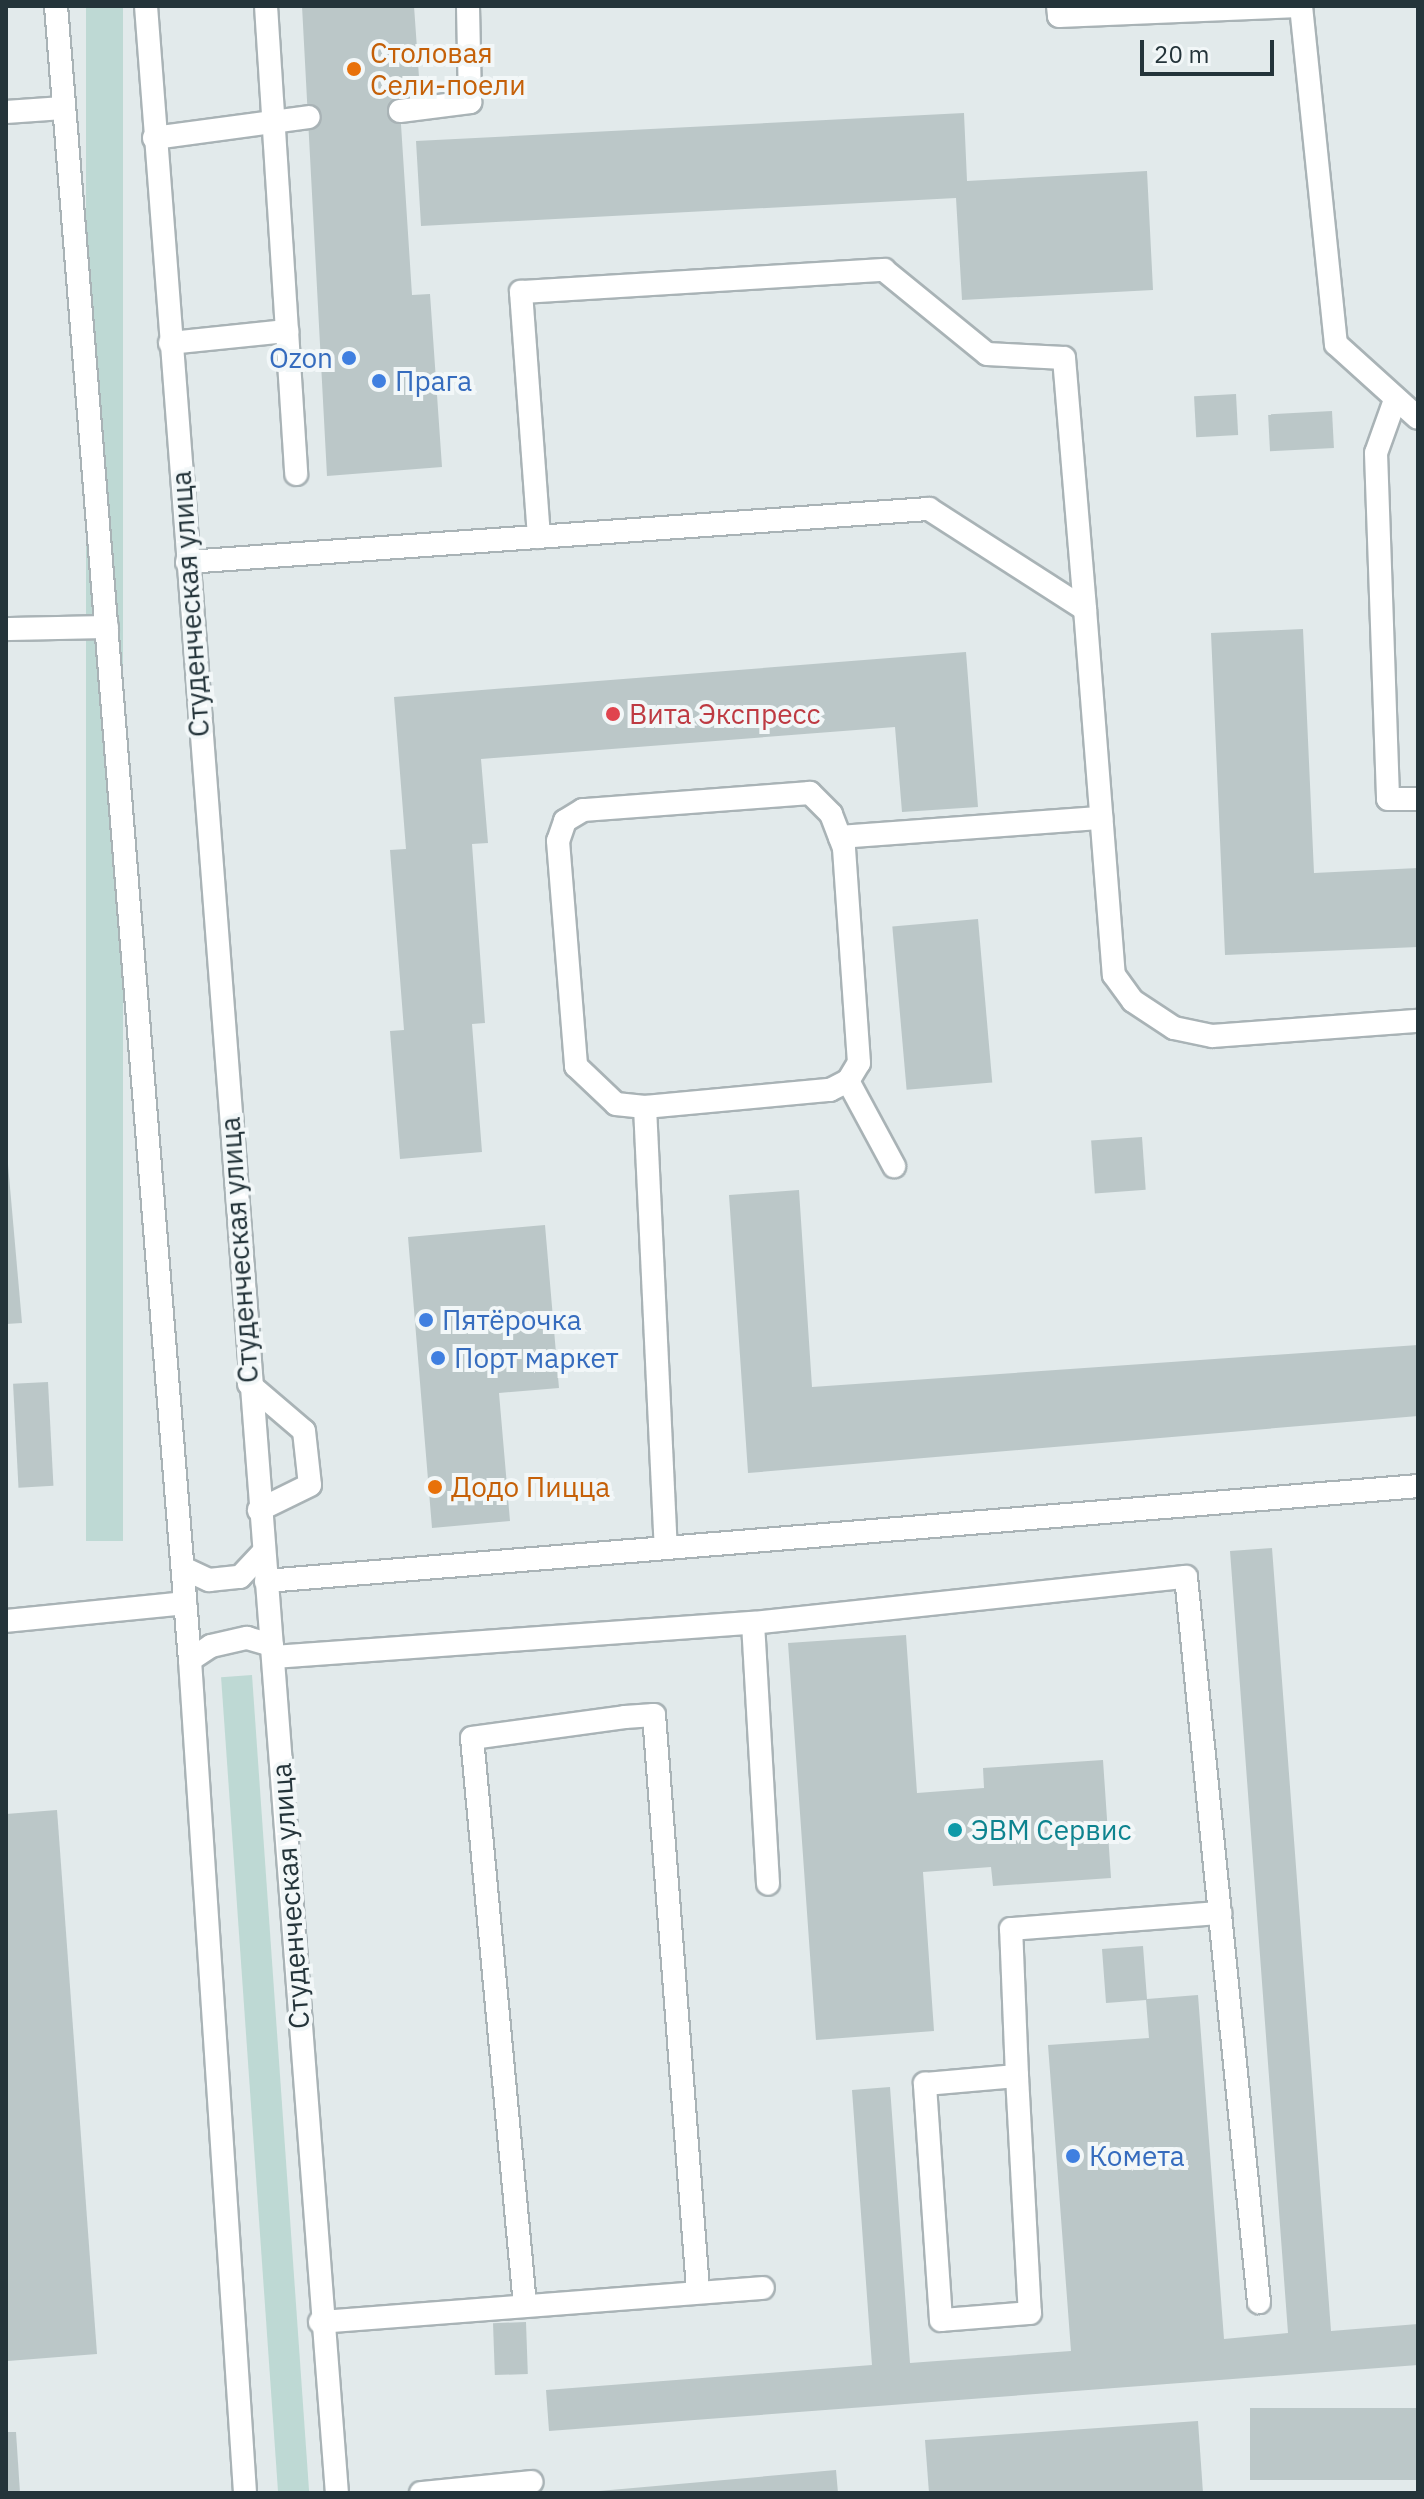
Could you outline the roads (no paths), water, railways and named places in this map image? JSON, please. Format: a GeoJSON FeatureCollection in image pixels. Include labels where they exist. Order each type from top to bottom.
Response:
{"type":"FeatureCollection","features":[{"type":"Feature","properties":{"kind":"main road"},"geometry":{"type":"LineString","coordinates":[[56,6],[190,1660],[245,2493]]}},
{"type":"Feature","properties":{"kind":"main road","name":"Студенческая улица"},"geometry":{"type":"LineString","coordinates":[[146,6],[249,1384],[273,1651],[320,2322],[337,2493]]}},
{"type":"Feature","properties":{"kind":"main road"},"geometry":{"type":"LineString","coordinates":[[266,6],[296,474]]}},
{"type":"Feature","properties":{"kind":"main road"},"geometry":{"type":"LineString","coordinates":[[400,111],[470,102],[468,6]]}},
{"type":"Feature","properties":{"kind":"main road"},"geometry":{"type":"LineString","coordinates":[[1058,6],[1059,16],[1293,6]]}},
{"type":"Feature","properties":{"kind":"main road"},"geometry":{"type":"LineString","coordinates":[[1301,6],[1336,344],[1418,418]]}},
{"type":"Feature","properties":{"kind":"main road"},"geometry":{"type":"LineString","coordinates":[[6,112],[63,108]]}},
{"type":"Feature","properties":{"kind":"main road"},"geometry":{"type":"LineString","coordinates":[[154,138],[309,117]]}},
{"type":"Feature","properties":{"kind":"main road"},"geometry":{"type":"LineString","coordinates":[[539,537],[521,292],[884,270],[987,354],[1064,358],[1114,975],[1133,1001],[1174,1028],[1212,1036],[1418,1021]]}},
{"type":"Feature","properties":{"kind":"main road"},"geometry":{"type":"LineString","coordinates":[[170,343],[287,331]]}},
{"type":"Feature","properties":{"kind":"main road"},"geometry":{"type":"LineString","coordinates":[[1395,400],[1376,453],[1388,799],[1418,799]]}},
{"type":"Feature","properties":{"kind":"main road"},"geometry":{"type":"LineString","coordinates":[[187,562],[929,509],[1085,609]]}},
{"type":"Feature","properties":{"kind":"main road"},"geometry":{"type":"LineString","coordinates":[[6,629],[107,627]]}},
{"type":"Feature","properties":{"kind":"main road"},"geometry":{"type":"LineString","coordinates":[[810,793],[840,837],[859,1063],[848,1081],[830,1090],[645,1107],[616,1104],[576,1066],[558,841],[565,821],[583,810],[810,793]]}},
{"type":"Feature","properties":{"kind":"main road"},"geometry":{"type":"LineString","coordinates":[[840,837],[1101,818]]}},
{"type":"Feature","properties":{"kind":"main road"},"geometry":{"type":"LineString","coordinates":[[848,1081],[894,1166]]}},
{"type":"Feature","properties":{"kind":"main road"},"geometry":{"type":"LineString","coordinates":[[645,1107],[666,1548]]}},
{"type":"Feature","properties":{"kind":"main road"},"geometry":{"type":"LineString","coordinates":[[249,1384],[304,1431],[310,1485],[259,1510]]}},
{"type":"Feature","properties":{"kind":"main road"},"geometry":{"type":"LineString","coordinates":[[266,1581],[1418,1486]]}},
{"type":"Feature","properties":{"kind":"main road"},"geometry":{"type":"LineString","coordinates":[[183,1568],[209,1580],[240,1577],[263,1552]]}},
{"type":"Feature","properties":{"kind":"main road"},"geometry":{"type":"LineString","coordinates":[[190,1660],[211,1646],[247,1638],[273,1651],[753,1623],[1186,1577],[1259,2302]]}},
{"type":"Feature","properties":{"kind":"main road"},"geometry":{"type":"LineString","coordinates":[[6,1621],[185,1603]]}},
{"type":"Feature","properties":{"kind":"main road"},"geometry":{"type":"LineString","coordinates":[[753,1623],[768,1884]]}},
{"type":"Feature","properties":{"kind":"main road"},"geometry":{"type":"LineString","coordinates":[[525,2305],[472,1738],[625,1717],[654,1715],[698,2290]]}},
{"type":"Feature","properties":{"kind":"main road"},"geometry":{"type":"LineString","coordinates":[[1017,2076],[925,2084],[941,2320],[1030,2313],[1011,1929],[1220,1913]]}},
{"type":"Feature","properties":{"kind":"main road"},"geometry":{"type":"LineString","coordinates":[[320,2322],[698,2290],[763,2288]]}},
{"type":"Feature","properties":{"kind":"main road"},"geometry":{"type":"LineString","coordinates":[[421,2493],[531,2482]]}},
{"type":"Feature","properties":{"kind":"place","name":"Столовая Сели-поели"},"geometry":{"type":"Point","coordinates":[354,69]}},
{"type":"Feature","properties":{"kind":"place","name":"Ozon"},"geometry":{"type":"Point","coordinates":[349,358]}},
{"type":"Feature","properties":{"kind":"place","name":"Прага"},"geometry":{"type":"Point","coordinates":[379,381]}},
{"type":"Feature","properties":{"kind":"place","name":"Вита Экспресс"},"geometry":{"type":"Point","coordinates":[613,714]}},
{"type":"Feature","properties":{"kind":"place","name":"Пятёрочка"},"geometry":{"type":"Point","coordinates":[426,1320]}},
{"type":"Feature","properties":{"kind":"place","name":"Порт маркет"},"geometry":{"type":"Point","coordinates":[438,1358]}},
{"type":"Feature","properties":{"kind":"place","name":"Додо Пицца"},"geometry":{"type":"Point","coordinates":[435,1487]}},
{"type":"Feature","properties":{"kind":"place","name":"ЭВМ Сервис"},"geometry":{"type":"Point","coordinates":[955,1830]}},
{"type":"Feature","properties":{"kind":"place","name":"Комета"},"geometry":{"type":"Point","coordinates":[1073,2156]}}]}
